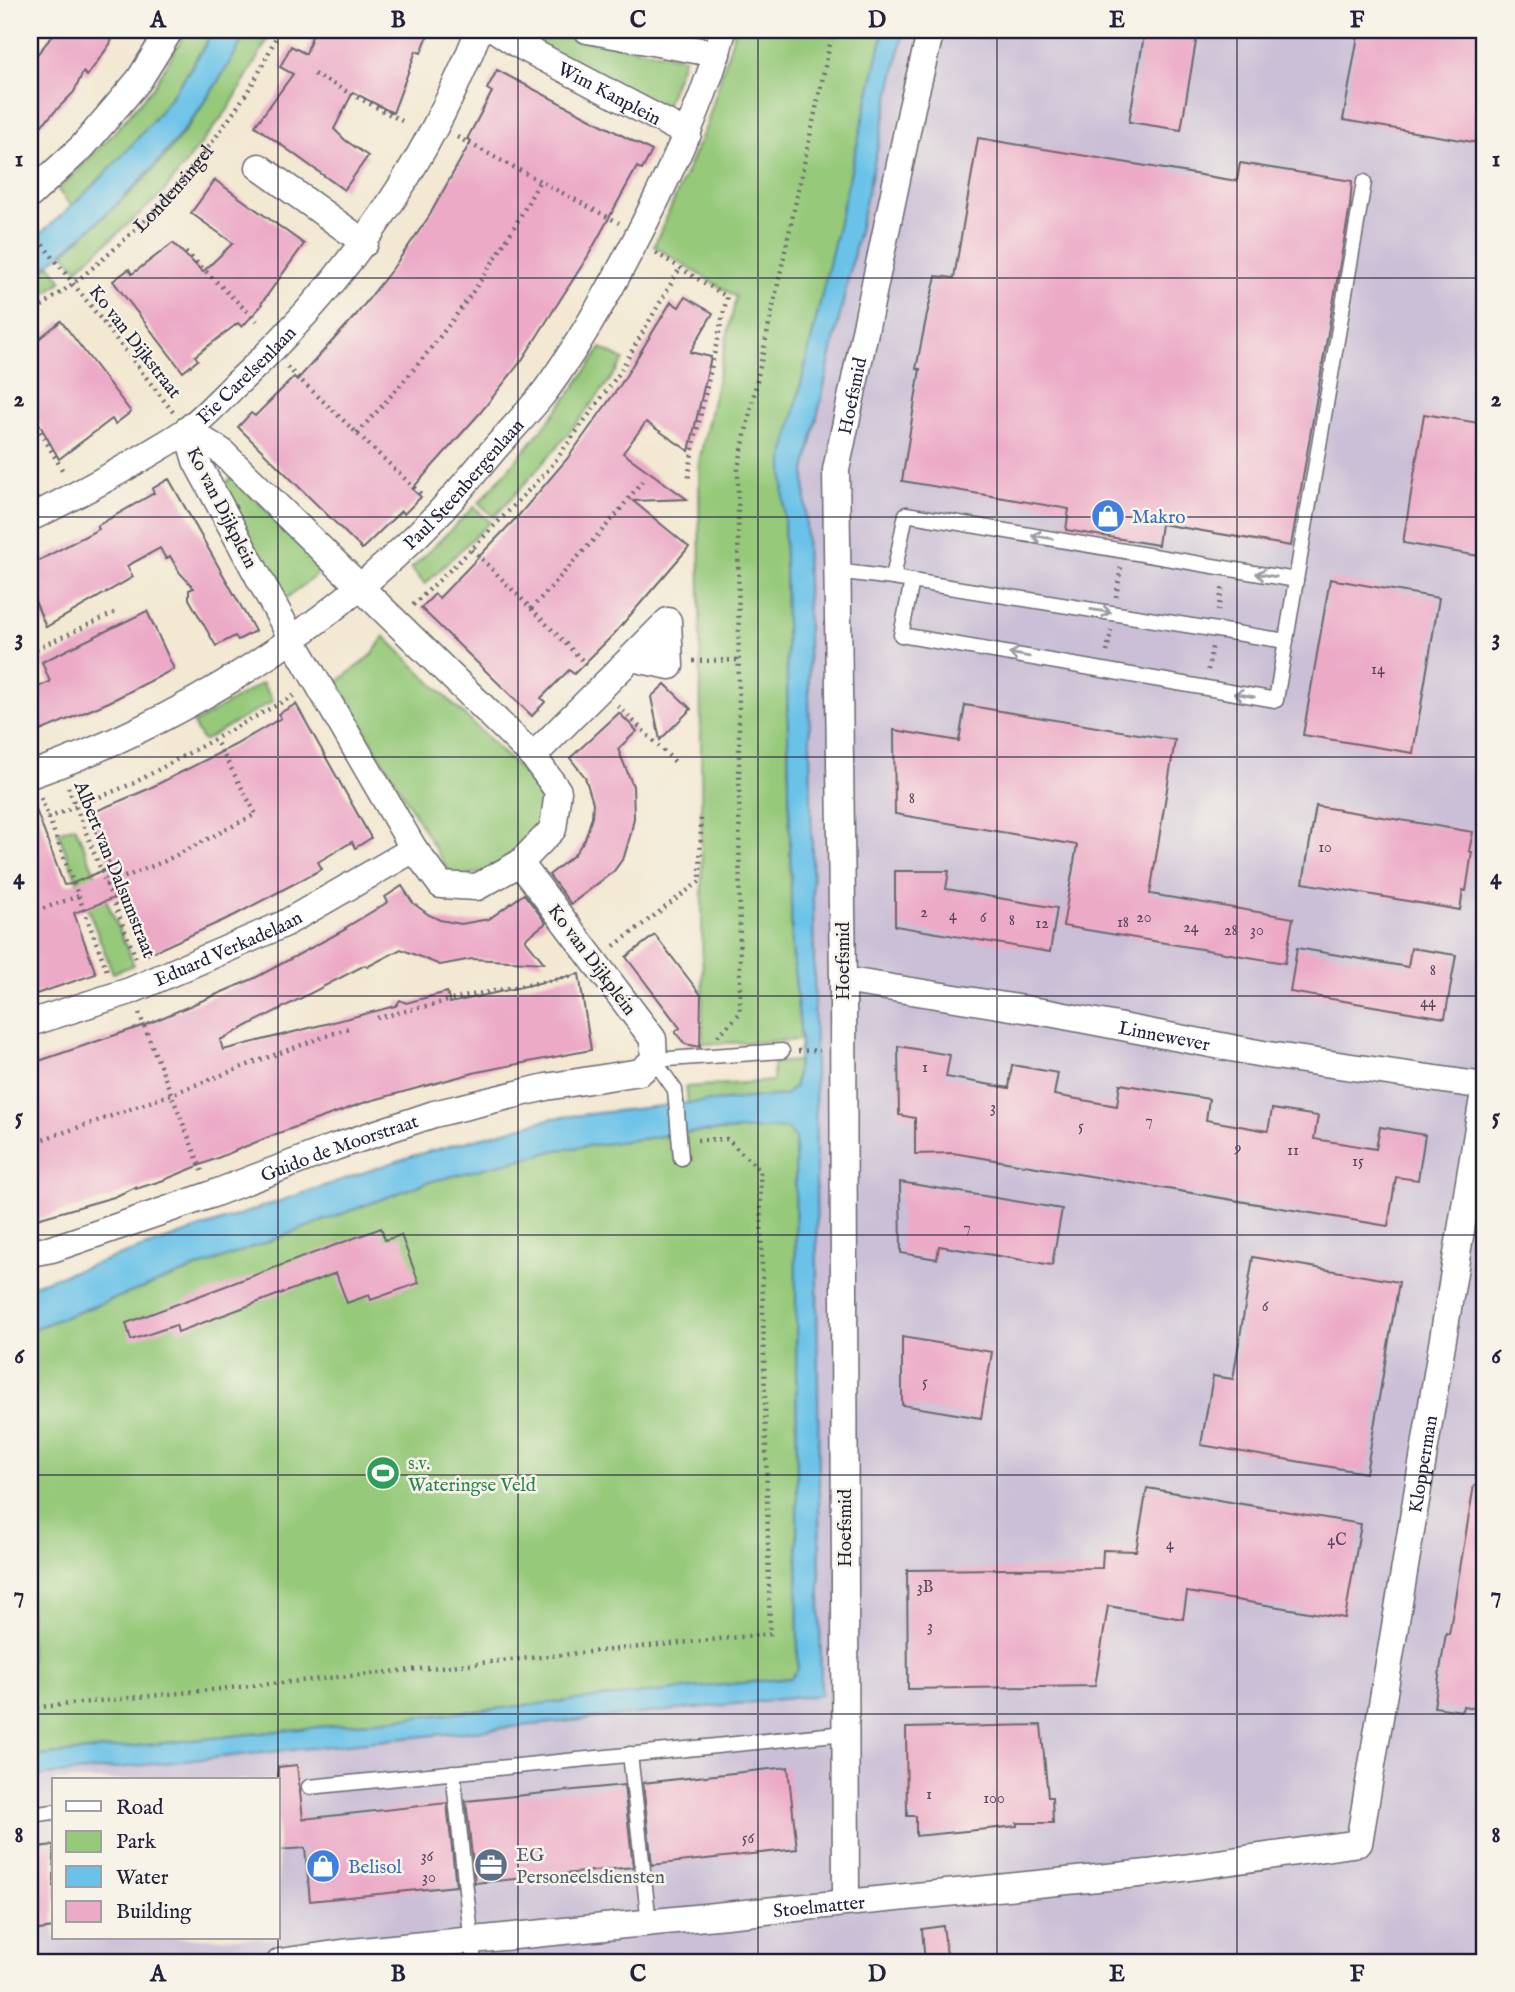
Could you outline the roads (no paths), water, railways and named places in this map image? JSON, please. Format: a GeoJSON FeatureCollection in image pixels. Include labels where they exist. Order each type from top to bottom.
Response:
{"type":"FeatureCollection","features":[{"type":"Feature","properties":{"kind":"street"},"geometry":{"type":"LineString","coordinates":[[30,195],[83,146],[139,80],[170,30]]}},
{"type":"Feature","properties":{"kind":"street","name":"Fie Carelsenlaan"},"geometry":{"type":"LineString","coordinates":[[30,518],[76,496],[187,430],[271,352],[365,243],[427,144],[479,30]]}},
{"type":"Feature","properties":{"kind":"street","name":"Wim Kanplein"},"geometry":{"type":"LineString","coordinates":[[496,30],[517,44],[688,134]]}},
{"type":"Feature","properties":{"kind":"street"},"geometry":{"type":"LineString","coordinates":[[587,30],[720,42]]}},
{"type":"Feature","properties":{"kind":"street","name":"Hoefsmid"},"geometry":{"type":"LineString","coordinates":[[846,1902],[843,980],[836,470],[912,107],[931,30]]}},
{"type":"Feature","properties":{"kind":"street","name":"Paul Steenbergenlaan"},"geometry":{"type":"LineString","coordinates":[[31,774],[163,718],[231,680],[292,639],[360,586],[438,514],[545,390],[603,301],[630,233],[688,134],[720,42]]}},
{"type":"Feature","properties":{"kind":"street"},"geometry":{"type":"LineString","coordinates":[[259,167],[365,243]]}},
{"type":"Feature","properties":{"kind":"street","name":"Ko van Dijkplein"},"geometry":{"type":"LineString","coordinates":[[187,430],[221,451],[533,756],[558,791],[554,829],[520,863],[477,887],[441,885],[414,849],[292,639],[196,461],[187,430]]}},
{"type":"Feature","properties":{"kind":"street"},"geometry":{"type":"LineString","coordinates":[[533,756],[631,658],[668,621],[670,666],[631,658]]}},
{"type":"Feature","properties":{"kind":"street","name":"Eduard Verkadelaan"},"geometry":{"type":"LineString","coordinates":[[30,1023],[131,990],[284,924],[414,849]]}},
{"type":"Feature","properties":{"kind":"street","name":"Ko van Dijkplein"},"geometry":{"type":"LineString","coordinates":[[520,863],[653,1039],[654,1060]]}},
{"type":"Feature","properties":{"kind":"street","name":"Linnewever"},"geometry":{"type":"LineString","coordinates":[[843,980],[1049,1013],[1268,1055],[1485,1086]]}},
{"type":"Feature","properties":{"kind":"street","name":"Guido de Moorstraat"},"geometry":{"type":"LineString","coordinates":[[30,1253],[52,1249],[210,1195],[335,1147],[434,1114],[546,1087],[640,1072],[654,1060]]}},
{"type":"Feature","properties":{"kind":"street","name":"Klopperman"},"geometry":{"type":"LineString","coordinates":[[1359,1843],[1485,1086]]}},
{"type":"Feature","properties":{"kind":"street","name":"Stoelmatter"},"geometry":{"type":"LineString","coordinates":[[280,1962],[342,1953],[473,1952],[649,1923],[1148,1873],[1359,1843]]}},
{"type":"Feature","properties":{"kind":"lane"},"geometry":{"type":"LineString","coordinates":[[912,581],[901,635],[1276,700],[1364,182]]}},
{"type":"Feature","properties":{"kind":"lane"},"geometry":{"type":"LineString","coordinates":[[892,578],[906,514],[1296,580]]}},
{"type":"Feature","properties":{"kind":"lane"},"geometry":{"type":"LineString","coordinates":[[836,571],[1286,641]]}},
{"type":"Feature","properties":{"kind":"lane"},"geometry":{"type":"LineString","coordinates":[[654,1060],[782,1051]]}},
{"type":"Feature","properties":{"kind":"lane"},"geometry":{"type":"LineString","coordinates":[[654,1060],[675,1090],[681,1158]]}},
{"type":"Feature","properties":{"kind":"lane"},"geometry":{"type":"LineString","coordinates":[[309,1787],[845,1733]]}},
{"type":"Feature","properties":{"kind":"lane"},"geometry":{"type":"LineString","coordinates":[[630,1754],[649,1923]]}},
{"type":"Feature","properties":{"kind":"lane"},"geometry":{"type":"LineString","coordinates":[[453,1772],[473,1952]]}},
{"type":"Feature","properties":{"kind":"lane"},"geometry":{"type":"LineString","coordinates":[[30,1815],[52,1812]]}},
{"type":"Feature","properties":{"kind":"water"},"geometry":{"type":"Polygon","coordinates":[[[214,30],[248,30],[198,111],[160,159],[116,205],[62,254],[30,278],[30,242],[83,195],[132,145],[176,90],[214,30]]]}},
{"type":"Feature","properties":{"kind":"water"},"geometry":{"type":"Polygon","coordinates":[[[884,30],[904,30],[805,471],[814,959],[821,1695],[30,1777],[30,1757],[791,1678],[798,1669],[795,1137],[786,1128],[693,1132],[557,1150],[425,1183],[38,1327],[30,1333],[30,1286],[412,1156],[553,1118],[785,1095],[795,1086],[801,1040],[792,948],[783,461],[884,30]]]}},
{"type":"Feature","properties":{"kind":"place","name":"Makro"},"geometry":{"type":"Point","coordinates":[1108,516]}},
{"type":"Feature","properties":{"kind":"place","name":"s.v. Wateringse Veld"},"geometry":{"type":"Point","coordinates":[383,1473]}},
{"type":"Feature","properties":{"kind":"place","name":"EG Personeelsdiensten"},"geometry":{"type":"Point","coordinates":[491,1865]}},
{"type":"Feature","properties":{"kind":"place","name":"Belisol"},"geometry":{"type":"Point","coordinates":[323,1866]}}]}
